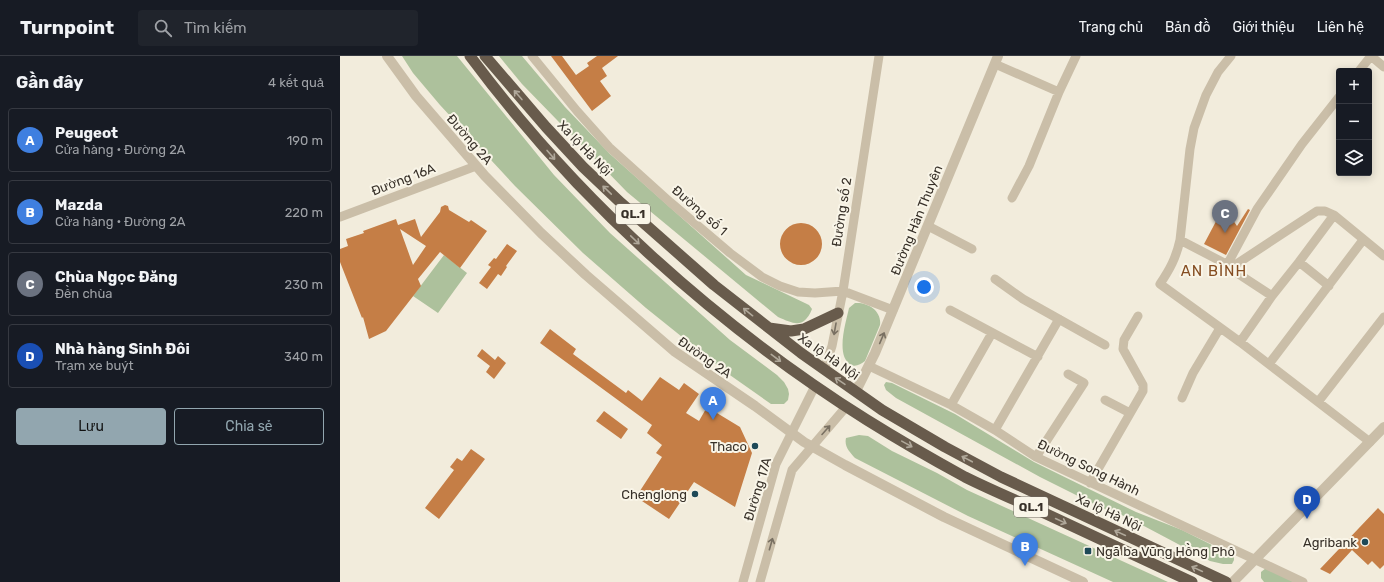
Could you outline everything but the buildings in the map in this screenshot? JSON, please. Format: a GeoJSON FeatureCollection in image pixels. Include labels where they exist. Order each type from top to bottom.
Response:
{"type":"FeatureCollection","features":[{"type":"Feature","properties":{"kind":"highway","name":"QL.1"},"geometry":{"type":"LineString","coordinates":[[470,56],[530,131],[567,173],[656,259],[701,300],[815,386],[895,437],[968,478],[1192,582]]}},
{"type":"Feature","properties":{"kind":"highway","name":"Xa lộ Hà Nội"},"geometry":{"type":"LineString","coordinates":[[485,56],[546,127],[583,167],[621,203],[714,285],[824,370],[882,410],[945,447],[1001,477],[1226,582]]}},
{"type":"Feature","properties":{"kind":"highway"},"geometry":{"type":"LineString","coordinates":[[767,327],[791,331],[804,329],[838,313]]}},
{"type":"Feature","properties":{"kind":"highway"},"geometry":{"type":"LineString","coordinates":[[815,386],[824,370]]}},
{"type":"Feature","properties":{"kind":"highway"},"geometry":{"type":"LineString","coordinates":[[846,407],[856,391]]}},
{"type":"Feature","properties":{"kind":"street","name":"Đường 2A"},"geometry":{"type":"LineString","coordinates":[[387,56],[416,96],[476,166],[541,233],[664,344],[792,433],[844,465],[944,516],[1083,582]]}},
{"type":"Feature","properties":{"kind":"street","name":"Đường số 1"},"geometry":{"type":"LineString","coordinates":[[532,56],[609,147],[670,202],[730,253],[757,273],[780,286],[798,292],[815,293],[843,291],[893,310]]}},
{"type":"Feature","properties":{"kind":"street","name":"Đường số 2"},"geometry":{"type":"LineString","coordinates":[[824,370],[832,346],[843,291],[879,56]]}},
{"type":"Feature","properties":{"kind":"street"},"geometry":{"type":"LineString","coordinates":[[1012,198],[1030,166],[1059,92],[1076,56]]}},
{"type":"Feature","properties":{"kind":"street"},"geometry":{"type":"LineString","coordinates":[[1231,56],[1218,72],[1206,95],[1194,128],[1190,149],[1180,240],[1172,266],[1160,284],[1240,342],[1370,442]]}},
{"type":"Feature","properties":{"kind":"street"},"geometry":{"type":"LineString","coordinates":[[1361,68],[1371,56],[1384,67]]}},
{"type":"Feature","properties":{"kind":"street"},"geometry":{"type":"LineString","coordinates":[[996,60],[1059,92]]}},
{"type":"Feature","properties":{"kind":"street","name":"Đường Hàn Thuyên"},"geometry":{"type":"LineString","coordinates":[[856,391],[869,366],[893,310],[996,60]]}},
{"type":"Feature","properties":{"kind":"street"},"geometry":{"type":"LineString","coordinates":[[1230,266],[1257,209],[1302,144],[1336,101]]}},
{"type":"Feature","properties":{"kind":"street","name":"Đường 16A"},"geometry":{"type":"LineString","coordinates":[[340,217],[476,166]]}},
{"type":"Feature","properties":{"kind":"street"},"geometry":{"type":"LineString","coordinates":[[1230,266],[1317,211],[1325,210],[1334,215],[1384,256]]}},
{"type":"Feature","properties":{"kind":"street"},"geometry":{"type":"LineString","coordinates":[[1240,342],[1272,296],[1334,215]]}},
{"type":"Feature","properties":{"kind":"street"},"geometry":{"type":"LineString","coordinates":[[928,226],[972,249]]}},
{"type":"Feature","properties":{"kind":"street"},"geometry":{"type":"LineString","coordinates":[[1180,240],[1230,266],[1236,273],[1272,296]]}},
{"type":"Feature","properties":{"kind":"street"},"geometry":{"type":"LineString","coordinates":[[1269,364],[1363,240]]}},
{"type":"Feature","properties":{"kind":"street"},"geometry":{"type":"LineString","coordinates":[[1299,262],[1329,286]]}},
{"type":"Feature","properties":{"kind":"street"},"geometry":{"type":"LineString","coordinates":[[995,278],[1024,299],[1105,345]]}},
{"type":"Feature","properties":{"kind":"street"},"geometry":{"type":"LineString","coordinates":[[950,310],[1038,357]]}},
{"type":"Feature","properties":{"kind":"street"},"geometry":{"type":"LineString","coordinates":[[1090,483],[1143,391],[1143,385],[1123,348],[1124,340],[1138,316]]}},
{"type":"Feature","properties":{"kind":"street"},"geometry":{"type":"LineString","coordinates":[[1318,402],[1384,317]]}},
{"type":"Feature","properties":{"kind":"street"},"geometry":{"type":"LineString","coordinates":[[995,430],[1059,319]]}},
{"type":"Feature","properties":{"kind":"street"},"geometry":{"type":"LineString","coordinates":[[1182,398],[1196,368],[1220,328]]}},
{"type":"Feature","properties":{"kind":"street"},"geometry":{"type":"LineString","coordinates":[[951,405],[992,333]]}},
{"type":"Feature","properties":{"kind":"street","name":"Đường Song Hành"},"geometry":{"type":"LineString","coordinates":[[869,366],[951,405],[995,430],[1036,457],[1303,582]]}},
{"type":"Feature","properties":{"kind":"street"},"geometry":{"type":"LineString","coordinates":[[1036,457],[1084,383],[1068,374]]}},
{"type":"Feature","properties":{"kind":"street","name":"Đường 17A"},"geometry":{"type":"LineString","coordinates":[[743,582],[776,464],[815,386]]}},
{"type":"Feature","properties":{"kind":"street"},"geometry":{"type":"LineString","coordinates":[[1105,400],[1130,413]]}},
{"type":"Feature","properties":{"kind":"street"},"geometry":{"type":"LineString","coordinates":[[760,582],[792,470],[846,407]]}},
{"type":"Feature","properties":{"kind":"street"},"geometry":{"type":"LineString","coordinates":[[1233,582],[1384,428]]}},
{"type":"Feature","properties":{"kind":"green space"},"geometry":{"type":"Polygon","coordinates":[[[402,56],[457,56],[554,175],[610,233],[730,340],[777,375],[788,389],[788,400],[784,404],[771,404],[727,373],[646,308],[583,253],[515,186],[440,105],[413,73],[402,56]]]}},
{"type":"Feature","properties":{"kind":"green space"},"geometry":{"type":"Polygon","coordinates":[[[499,56],[522,56],[565,107],[610,154],[746,275],[809,305],[812,309],[806,320],[794,323],[778,317],[627,192],[522,84],[499,56]]]}},
{"type":"Feature","properties":{"kind":"green space"},"geometry":{"type":"Polygon","coordinates":[[[444,255],[467,273],[438,313],[413,296],[444,255]]]}},
{"type":"Feature","properties":{"kind":"green space"},"geometry":{"type":"Polygon","coordinates":[[[855,303],[865,304],[873,308],[879,316],[880,325],[865,361],[855,366],[846,361],[843,338],[849,308],[855,303]]]}},
{"type":"Feature","properties":{"kind":"green space"},"geometry":{"type":"Polygon","coordinates":[[[886,382],[892,383],[955,414],[1034,462],[1136,512],[1182,530],[1234,556],[1232,564],[1223,564],[1210,561],[1127,517],[1104,509],[1040,477],[896,398],[886,390],[884,385],[886,382]]]}},
{"type":"Feature","properties":{"kind":"green space"},"geometry":{"type":"Polygon","coordinates":[[[859,435],[868,436],[892,451],[937,473],[967,490],[1168,582],[1113,582],[968,516],[855,458],[847,447],[846,438],[859,435]]]}},
{"type":"Feature","properties":{"kind":"green space"},"geometry":{"type":"Polygon","coordinates":[[[1266,568],[1299,582],[1264,582],[1261,578],[1261,572],[1266,568]]]}},
{"type":"Feature","properties":{"kind":"place","name":"Chùa Ngọc Đăng"},"geometry":{"type":"Point","coordinates":[1225,233]}},
{"type":"Feature","properties":{"kind":"place","name":"Peugeot"},"geometry":{"type":"Point","coordinates":[713,420]}},
{"type":"Feature","properties":{"kind":"place","name":"Thaco"},"geometry":{"type":"Point","coordinates":[755,446]}},
{"type":"Feature","properties":{"kind":"place","name":"Chenglong"},"geometry":{"type":"Point","coordinates":[695,494]}},
{"type":"Feature","properties":{"kind":"place","name":"Nhà hàng Sinh Đôi"},"geometry":{"type":"Point","coordinates":[1307,519]}},
{"type":"Feature","properties":{"kind":"place","name":"Agribank"},"geometry":{"type":"Point","coordinates":[1365,542]}},
{"type":"Feature","properties":{"kind":"place","name":"Ngã ba Vũng Hồng Phô"},"geometry":{"type":"Point","coordinates":[1088,551]}},
{"type":"Feature","properties":{"kind":"place","name":"Mazda"},"geometry":{"type":"Point","coordinates":[1025,566]}},
{"type":"Feature","properties":{"kind":"district","name":"AN BÌNH"},"geometry":{"type":"Point","coordinates":[1214,271]}}]}
